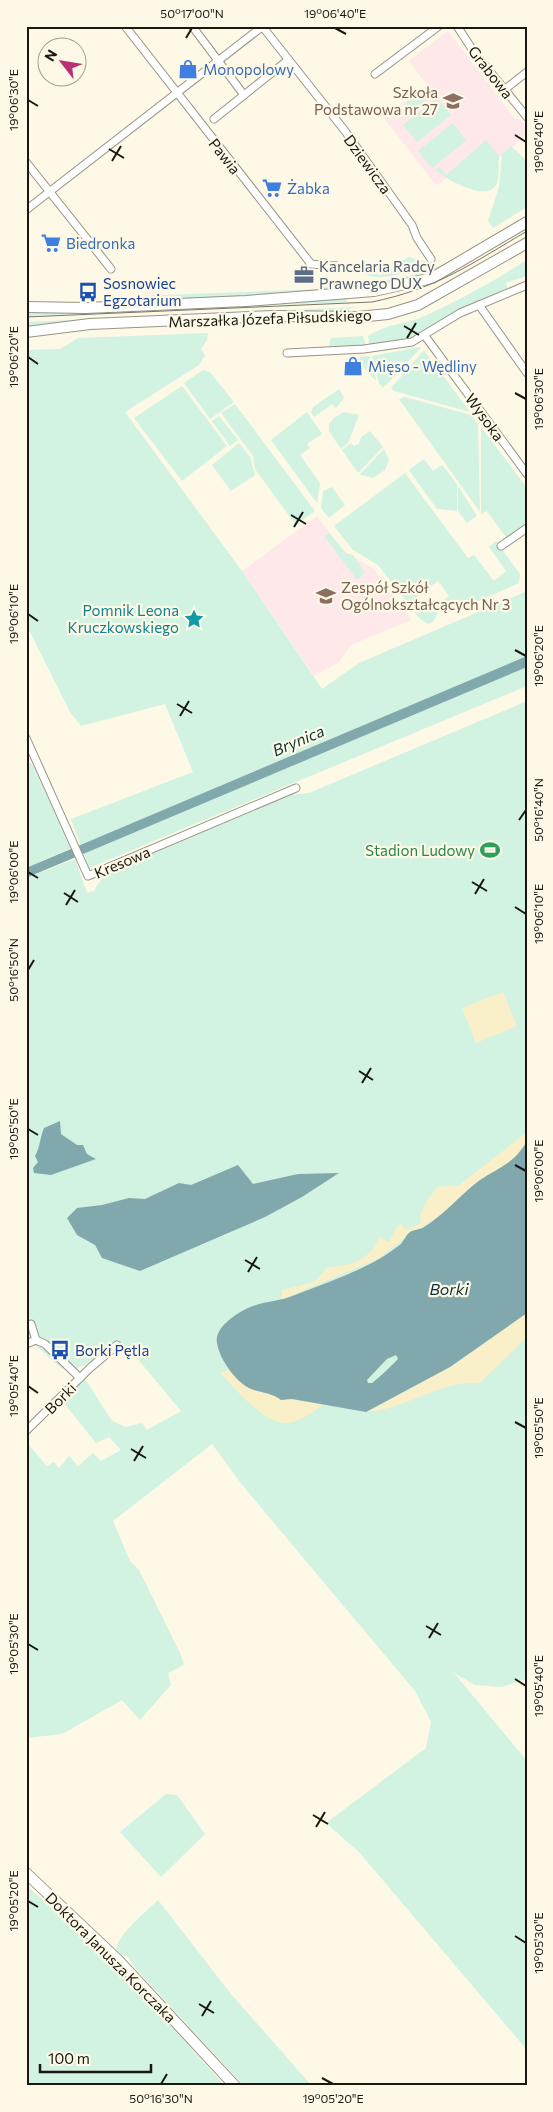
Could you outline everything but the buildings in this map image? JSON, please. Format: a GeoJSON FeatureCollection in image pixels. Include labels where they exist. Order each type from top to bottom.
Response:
{"type":"FeatureCollection","features":[{"type":"Feature","properties":{"kind":"main road","name":"Marszałka Józefa Piłsudskiego"},"geometry":{"type":"LineString","coordinates":[[26,307],[95,308],[246,302],[374,291],[432,278],[527,222]]}},
{"type":"Feature","properties":{"kind":"main road","name":"Marszałka Józefa Piłsudskiego"},"geometry":{"type":"LineString","coordinates":[[26,332],[139,322],[274,316],[358,317],[388,314],[418,305],[527,243]]}},
{"type":"Feature","properties":{"kind":"main road","name":"Doktora Janusza Korczaka"},"geometry":{"type":"LineString","coordinates":[[26,1873],[112,1954],[235,2086]]}},
{"type":"Feature","properties":{"kind":"street","name":"Pawia"},"geometry":{"type":"LineString","coordinates":[[125,26],[311,264],[337,266]]}},
{"type":"Feature","properties":{"kind":"street"},"geometry":{"type":"LineString","coordinates":[[192,26],[244,95]]}},
{"type":"Feature","properties":{"kind":"street"},"geometry":{"type":"LineString","coordinates":[[26,210],[262,26]]}},
{"type":"Feature","properties":{"kind":"street","name":"Dziewicza"},"geometry":{"type":"LineString","coordinates":[[262,26],[382,182],[412,225],[417,238],[431,259]]}},
{"type":"Feature","properties":{"kind":"street"},"geometry":{"type":"LineString","coordinates":[[375,74],[439,26]]}},
{"type":"Feature","properties":{"kind":"street","name":"Grabowa"},"geometry":{"type":"LineString","coordinates":[[457,26],[504,90],[527,117]]}},
{"type":"Feature","properties":{"kind":"street"},"geometry":{"type":"LineString","coordinates":[[214,119],[288,60]]}},
{"type":"Feature","properties":{"kind":"street"},"geometry":{"type":"LineString","coordinates":[[504,90],[527,72]]}},
{"type":"Feature","properties":{"kind":"street"},"geometry":{"type":"LineString","coordinates":[[26,162],[111,269]]}},
{"type":"Feature","properties":{"kind":"street"},"geometry":{"type":"LineString","coordinates":[[287,353],[400,346],[424,336],[460,313],[527,285]]}},
{"type":"Feature","properties":{"kind":"street"},"geometry":{"type":"LineString","coordinates":[[479,305],[527,373]]}},
{"type":"Feature","properties":{"kind":"street","name":"Wysoka"},"geometry":{"type":"LineString","coordinates":[[424,336],[527,474]]}},
{"type":"Feature","properties":{"kind":"street"},"geometry":{"type":"LineString","coordinates":[[502,546],[527,528]]}},
{"type":"Feature","properties":{"kind":"street","name":"Kresowa"},"geometry":{"type":"LineString","coordinates":[[26,738],[29,749],[88,876],[296,788]]}},
{"type":"Feature","properties":{"kind":"street"},"geometry":{"type":"LineString","coordinates":[[31,1324],[36,1340]]}},
{"type":"Feature","properties":{"kind":"street"},"geometry":{"type":"LineString","coordinates":[[26,1344],[36,1340],[45,1344],[80,1378]]}},
{"type":"Feature","properties":{"kind":"street","name":"Borki"},"geometry":{"type":"LineString","coordinates":[[26,1431],[80,1378],[118,1345]]}},
{"type":"Feature","properties":{"kind":"shaded area","name":"Szkoła Podstawowa nr 27"},"geometry":{"type":"Polygon","coordinates":[[[448,31],[515,119],[518,118],[527,128],[527,135],[499,158],[488,146],[438,185],[435,184],[383,117],[427,85],[409,61],[448,31]]]}},
{"type":"Feature","properties":{"kind":"shaded area","name":"Zespół Szkół Ogólnokształcących Nr 3"},"geometry":{"type":"Polygon","coordinates":[[[317,516],[346,554],[373,568],[411,620],[351,645],[339,662],[314,676],[242,571],[317,516]]]}},
{"type":"Feature","properties":{"kind":"green space"},"geometry":{"type":"Polygon","coordinates":[[[426,86],[433,94],[411,113],[404,105],[426,86]]]}},
{"type":"Feature","properties":{"kind":"green space"},"geometry":{"type":"Polygon","coordinates":[[[437,98],[451,115],[417,142],[403,125],[437,98]]]}},
{"type":"Feature","properties":{"kind":"green space"},"geometry":{"type":"Polygon","coordinates":[[[453,123],[466,141],[432,168],[418,151],[453,123]]]}},
{"type":"Feature","properties":{"kind":"green space"},"geometry":{"type":"Polygon","coordinates":[[[486,140],[499,156],[497,182],[491,190],[475,190],[466,187],[435,170],[439,167],[446,175],[486,140]]]}},
{"type":"Feature","properties":{"kind":"green space"},"geometry":{"type":"Polygon","coordinates":[[[511,146],[527,161],[527,207],[493,228],[488,221],[499,187],[502,154],[511,146]]]}},
{"type":"Feature","properties":{"kind":"green space"},"geometry":{"type":"Polygon","coordinates":[[[408,257],[425,261],[428,265],[385,277],[377,277],[362,272],[361,264],[366,261],[376,274],[382,275],[408,257]]]}},
{"type":"Feature","properties":{"kind":"green space"},"geometry":{"type":"Polygon","coordinates":[[[527,260],[527,276],[506,283],[508,289],[458,311],[419,336],[370,347],[368,336],[374,332],[436,311],[527,260]]]}},
{"type":"Feature","properties":{"kind":"green space"},"geometry":{"type":"Polygon","coordinates":[[[447,263],[449,265],[419,277],[371,286],[230,299],[139,299],[139,296],[320,289],[334,285],[405,277],[431,270],[447,263]]]}},
{"type":"Feature","properties":{"kind":"green space"},"geometry":{"type":"Polygon","coordinates":[[[347,297],[347,302],[26,316],[26,311],[92,312],[283,304],[347,297]]]}},
{"type":"Feature","properties":{"kind":"green space"},"geometry":{"type":"Polygon","coordinates":[[[359,307],[349,309],[349,312],[359,313],[26,328],[30,326],[26,322],[359,307]]]}},
{"type":"Feature","properties":{"kind":"green space"},"geometry":{"type":"Polygon","coordinates":[[[208,333],[207,340],[201,349],[205,355],[199,365],[125,412],[242,571],[322,689],[359,663],[527,591],[527,686],[89,868],[71,819],[193,772],[165,704],[81,726],[70,712],[26,624],[26,350],[60,349],[78,338],[208,333]]]}},
{"type":"Feature","properties":{"kind":"green space"},"geometry":{"type":"Polygon","coordinates":[[[363,336],[366,346],[328,349],[331,338],[363,336]]]}},
{"type":"Feature","properties":{"kind":"green space"},"geometry":{"type":"Polygon","coordinates":[[[421,348],[383,388],[379,383],[372,356],[421,348]]]}},
{"type":"Feature","properties":{"kind":"green space"},"geometry":{"type":"Polygon","coordinates":[[[424,350],[470,412],[394,391],[391,388],[424,350]]]}},
{"type":"Feature","properties":{"kind":"green space"},"geometry":{"type":"Polygon","coordinates":[[[370,356],[375,380],[358,360],[360,357],[370,356]]]}},
{"type":"Feature","properties":{"kind":"green space"},"geometry":{"type":"Polygon","coordinates":[[[203,370],[210,372],[234,402],[210,419],[184,383],[203,370]]]}},
{"type":"Feature","properties":{"kind":"green space"},"geometry":{"type":"Polygon","coordinates":[[[182,386],[227,446],[182,481],[134,418],[182,386]]]}},
{"type":"Feature","properties":{"kind":"green space"},"geometry":{"type":"Polygon","coordinates":[[[339,389],[344,398],[336,408],[332,404],[314,417],[311,412],[313,407],[339,389]]]}},
{"type":"Feature","properties":{"kind":"green space"},"geometry":{"type":"Polygon","coordinates":[[[405,397],[471,415],[478,424],[480,512],[399,399],[405,397]]]}},
{"type":"Feature","properties":{"kind":"green space"},"geometry":{"type":"Polygon","coordinates":[[[235,404],[315,511],[296,525],[255,469],[253,456],[221,413],[235,404]]]}},
{"type":"Feature","properties":{"kind":"green space"},"geometry":{"type":"Polygon","coordinates":[[[307,412],[322,434],[307,444],[310,448],[300,455],[320,483],[317,503],[271,440],[307,412]]]}},
{"type":"Feature","properties":{"kind":"green space"},"geometry":{"type":"Polygon","coordinates":[[[344,412],[359,415],[348,443],[341,449],[329,431],[329,424],[334,418],[344,412]]]}},
{"type":"Feature","properties":{"kind":"green space"},"geometry":{"type":"Polygon","coordinates":[[[219,416],[238,440],[230,446],[212,421],[219,416]]]}},
{"type":"Feature","properties":{"kind":"green space"},"geometry":{"type":"Polygon","coordinates":[[[481,427],[527,488],[527,524],[507,539],[487,511],[481,514],[481,427]]]}},
{"type":"Feature","properties":{"kind":"green space"},"geometry":{"type":"Polygon","coordinates":[[[370,431],[383,447],[358,473],[342,450],[351,443],[354,446],[359,444],[361,437],[370,431]]]}},
{"type":"Feature","properties":{"kind":"green space"},"geometry":{"type":"Polygon","coordinates":[[[239,443],[250,457],[255,475],[231,491],[212,465],[239,443]]]}},
{"type":"Feature","properties":{"kind":"green space"},"geometry":{"type":"Polygon","coordinates":[[[384,449],[389,460],[385,470],[373,478],[361,475],[360,474],[384,449]]]}},
{"type":"Feature","properties":{"kind":"green space"},"geometry":{"type":"Polygon","coordinates":[[[424,459],[433,471],[442,465],[457,484],[457,511],[437,509],[409,470],[424,459]]]}},
{"type":"Feature","properties":{"kind":"green space"},"geometry":{"type":"Polygon","coordinates":[[[405,473],[468,558],[474,555],[494,581],[506,571],[489,547],[496,541],[520,574],[519,583],[468,606],[450,611],[442,601],[449,596],[438,581],[415,598],[425,613],[435,606],[438,612],[433,622],[428,624],[420,619],[378,565],[353,550],[334,526],[405,473]]]}},
{"type":"Feature","properties":{"kind":"green space"},"geometry":{"type":"Polygon","coordinates":[[[458,486],[477,516],[467,523],[458,511],[458,486]]]}},
{"type":"Feature","properties":{"kind":"green space"},"geometry":{"type":"Polygon","coordinates":[[[332,487],[345,505],[329,518],[321,508],[323,491],[332,487]]]}},
{"type":"Feature","properties":{"kind":"green space"},"geometry":{"type":"Polygon","coordinates":[[[329,533],[346,553],[353,555],[365,573],[357,580],[324,536],[329,533]]]}},
{"type":"Feature","properties":{"kind":"green space"},"geometry":{"type":"Polygon","coordinates":[[[527,701],[527,1679],[502,1687],[475,1685],[442,1666],[455,1674],[527,1761],[527,2050],[359,1852],[326,1823],[426,1748],[431,1722],[415,1691],[243,1486],[212,1444],[113,1521],[130,1561],[139,1570],[181,1655],[184,1665],[168,1673],[171,1685],[140,1720],[122,1700],[62,1734],[26,1738],[26,1442],[47,1466],[54,1462],[59,1468],[69,1456],[78,1466],[93,1453],[101,1461],[121,1450],[109,1437],[96,1443],[63,1402],[85,1379],[112,1421],[126,1427],[142,1423],[147,1430],[181,1411],[127,1346],[74,1370],[61,1368],[26,1337],[26,878],[75,859],[87,893],[94,891],[106,875],[141,861],[149,855],[291,795],[309,793],[527,701]]]}},
{"type":"Feature","properties":{"kind":"green space"},"geometry":{"type":"Polygon","coordinates":[[[26,759],[32,764],[71,848],[26,868],[26,759]]]}},
{"type":"Feature","properties":{"kind":"green space"},"geometry":{"type":"Polygon","coordinates":[[[166,1794],[177,1795],[205,1834],[161,1877],[120,1832],[166,1794]]]}},
{"type":"Feature","properties":{"kind":"green space"},"geometry":{"type":"Polygon","coordinates":[[[26,1885],[115,1965],[225,2086],[26,2086],[26,1885]]]}},
{"type":"Feature","properties":{"kind":"green space"},"geometry":{"type":"Polygon","coordinates":[[[158,1900],[231,1994],[312,2086],[244,2086],[136,1969],[127,1956],[122,1955],[116,1949],[127,1930],[158,1900]]]}},
{"type":"Feature","properties":{"kind":"sand"},"geometry":{"type":"Polygon","coordinates":[[[503,992],[517,1026],[476,1043],[462,1008],[503,992]]]}},
{"type":"Feature","properties":{"kind":"sand"},"geometry":{"type":"Polygon","coordinates":[[[527,1132],[524,1146],[516,1157],[479,1181],[448,1209],[422,1228],[417,1229],[378,1259],[281,1300],[282,1290],[314,1282],[328,1267],[336,1267],[359,1260],[371,1251],[379,1237],[389,1242],[398,1225],[401,1224],[406,1230],[421,1223],[422,1209],[437,1187],[459,1185],[527,1132]]]}},
{"type":"Feature","properties":{"kind":"sand"},"geometry":{"type":"Polygon","coordinates":[[[527,1313],[527,1337],[480,1383],[465,1383],[451,1386],[395,1406],[367,1412],[450,1367],[527,1313]]]}},
{"type":"Feature","properties":{"kind":"sand"},"geometry":{"type":"Polygon","coordinates":[[[231,1369],[238,1378],[250,1387],[267,1392],[281,1400],[292,1399],[324,1405],[296,1421],[286,1423],[276,1421],[265,1416],[255,1408],[220,1373],[231,1369]]]}},
{"type":"Feature","properties":{"kind":"water"},"geometry":{"type":"Polygon","coordinates":[[[527,656],[527,667],[26,878],[26,868],[527,656]]]}},
{"type":"Feature","properties":{"kind":"water"},"geometry":{"type":"Polygon","coordinates":[[[60,1121],[61,1134],[77,1145],[83,1145],[87,1154],[96,1159],[51,1175],[34,1173],[33,1168],[38,1162],[35,1156],[44,1128],[60,1121]]]}},
{"type":"Feature","properties":{"kind":"water","name":"Borki"},"geometry":{"type":"Polygon","coordinates":[[[527,1141],[527,1313],[450,1367],[366,1412],[292,1399],[281,1400],[273,1395],[244,1385],[228,1368],[218,1349],[217,1338],[222,1328],[235,1315],[250,1307],[289,1297],[327,1283],[379,1259],[401,1244],[410,1232],[422,1228],[437,1218],[478,1181],[508,1163],[527,1141]],[[396,1355],[387,1359],[367,1380],[368,1383],[372,1383],[398,1359],[396,1355]]]}},
{"type":"Feature","properties":{"kind":"water"},"geometry":{"type":"Polygon","coordinates":[[[238,1165],[253,1184],[298,1174],[339,1173],[302,1197],[265,1217],[140,1271],[102,1258],[95,1245],[77,1235],[67,1218],[77,1208],[102,1205],[129,1198],[145,1199],[179,1183],[191,1185],[238,1165]]]}},
{"type":"Feature","properties":{"kind":"tram line"},"geometry":{"type":"LineString","coordinates":[[26,317],[372,302],[416,290],[453,274],[527,231]]}},
{"type":"Feature","properties":{"kind":"place","name":"Monopolowy"},"geometry":{"type":"Point","coordinates":[188,69]}},
{"type":"Feature","properties":{"kind":"place","name":"Szkoła Podstawowa nr 27"},"geometry":{"type":"Point","coordinates":[453,101]}},
{"type":"Feature","properties":{"kind":"place","name":"Żabka"},"geometry":{"type":"Point","coordinates":[272,188]}},
{"type":"Feature","properties":{"kind":"place","name":"Biedronka"},"geometry":{"type":"Point","coordinates":[51,243]}},
{"type":"Feature","properties":{"kind":"place","name":"Kancelaria Radcy Prawnego DUX"},"geometry":{"type":"Point","coordinates":[304,275]}},
{"type":"Feature","properties":{"kind":"place","name":"Sosnowiec Egzotarium"},"geometry":{"type":"Point","coordinates":[88,292]}},
{"type":"Feature","properties":{"kind":"place","name":"Mięso - Wędliny"},"geometry":{"type":"Point","coordinates":[353,366]}},
{"type":"Feature","properties":{"kind":"place","name":"Zespół Szkół Ogólnokształcących Nr 3"},"geometry":{"type":"Point","coordinates":[326,596]}},
{"type":"Feature","properties":{"kind":"place","name":"Pomnik Leona Kruczkowskiego"},"geometry":{"type":"Point","coordinates":[194,619]}},
{"type":"Feature","properties":{"kind":"place","name":"Stadion Ludowy"},"geometry":{"type":"Point","coordinates":[490,850]}},
{"type":"Feature","properties":{"kind":"place","name":"Borki Pętla"},"geometry":{"type":"Point","coordinates":[60,1350]}},
{"type":"Feature","properties":{"kind":"water label","name":"Brynica"},"geometry":{"type":"Point","coordinates":[298,740]}}]}
